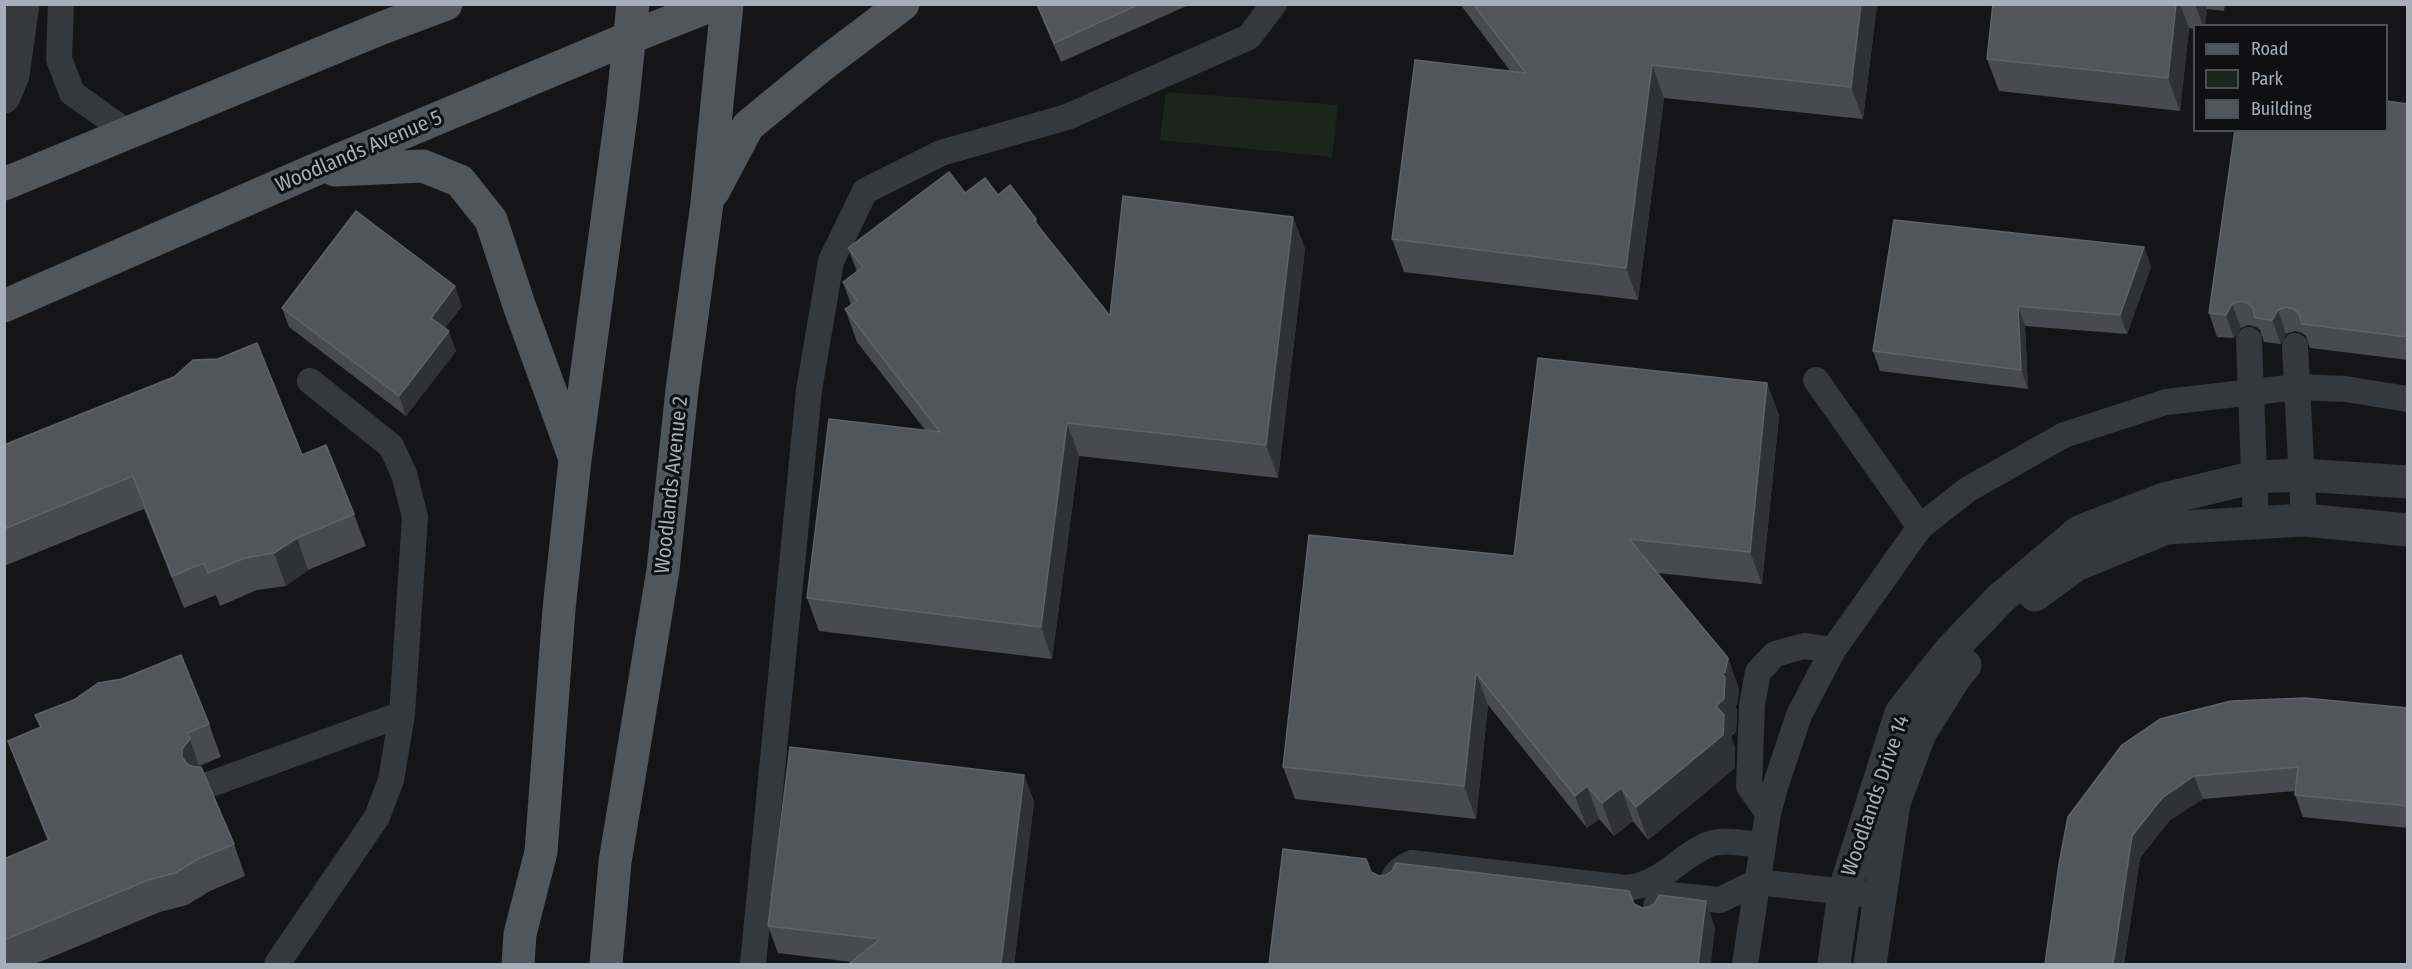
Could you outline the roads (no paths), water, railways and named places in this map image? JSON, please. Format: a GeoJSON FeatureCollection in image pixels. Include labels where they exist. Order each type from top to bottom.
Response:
{"type":"FeatureCollection","features":[{"type":"Feature","properties":{"kind":"main road"},"geometry":{"type":"LineString","coordinates":[[4,184],[392,16],[446,4]]}},
{"type":"Feature","properties":{"kind":"main road"},"geometry":{"type":"LineString","coordinates":[[518,964],[520,934],[541,852],[559,609],[575,460],[622,109],[633,4]]}},
{"type":"Feature","properties":{"kind":"main road","name":"Woodlands Avenue 5"},"geometry":{"type":"LineString","coordinates":[[4,306],[312,171],[715,4]]}},
{"type":"Feature","properties":{"kind":"main road","name":"Woodlands Avenue 2"},"geometry":{"type":"LineString","coordinates":[[606,964],[615,862],[663,570],[682,390],[707,203],[727,4]]}},
{"type":"Feature","properties":{"kind":"main road"},"geometry":{"type":"LineString","coordinates":[[707,203],[748,126],[821,66],[903,4]]}},
{"type":"Feature","properties":{"kind":"main road"},"geometry":{"type":"LineString","coordinates":[[312,171],[423,166],[460,181],[491,220],[575,460]]}},
{"type":"Feature","properties":{"kind":"street"},"geometry":{"type":"LineString","coordinates":[[4,97],[14,75],[23,4]]}},
{"type":"Feature","properties":{"kind":"street","name":"Woodlands Drive 14"},"geometry":{"type":"LineString","coordinates":[[1834,964],[1844,892],[1901,713],[1950,651],[2001,598],[2079,532],[2164,499],[2255,477],[2301,475],[2408,482]]}},
{"type":"Feature","properties":{"kind":"street","name":"Woodlands Drive 14"},"geometry":{"type":"LineString","coordinates":[[1870,964],[1882,896],[1894,803],[1920,733],[1957,674],[2012,613],[2076,565],[2166,528],[2304,520],[2408,530]]}},
{"type":"Feature","properties":{"kind":"lane"},"geometry":{"type":"LineString","coordinates":[[62,4],[59,59],[72,93],[128,132]]}},
{"type":"Feature","properties":{"kind":"lane"},"geometry":{"type":"LineString","coordinates":[[753,964],[809,390],[831,261],[865,191],[940,153],[1067,117],[1249,37],[1274,4]]}},
{"type":"Feature","properties":{"kind":"lane"},"geometry":{"type":"LineString","coordinates":[[2249,340],[2256,524]]}},
{"type":"Feature","properties":{"kind":"lane"},"geometry":{"type":"LineString","coordinates":[[2295,346],[2304,520]]}},
{"type":"Feature","properties":{"kind":"lane"},"geometry":{"type":"LineString","coordinates":[[1816,380],[1920,527]]}},
{"type":"Feature","properties":{"kind":"lane"},"geometry":{"type":"LineString","coordinates":[[277,964],[376,817],[391,780],[402,714],[416,517],[404,474],[391,446],[310,381]]}},
{"type":"Feature","properties":{"kind":"lane"},"geometry":{"type":"LineString","coordinates":[[1744,964],[1768,813],[1799,715],[1833,650],[1920,527],[1967,490],[2064,435],[2166,402],[2297,387],[2345,389],[2408,399]]}},
{"type":"Feature","properties":{"kind":"lane"},"geometry":{"type":"LineString","coordinates":[[1768,813],[1749,786],[1752,705],[1758,672],[1775,654],[1804,646],[1833,650]]}},
{"type":"Feature","properties":{"kind":"lane"},"geometry":{"type":"LineString","coordinates":[[208,785],[402,714]]}},
{"type":"Feature","properties":{"kind":"lane"},"geometry":{"type":"LineString","coordinates":[[1391,888],[1392,879],[1399,869],[1412,863],[1626,888],[1642,886],[1659,878],[1708,844],[1721,842],[1762,845]]}},
{"type":"Feature","properties":{"kind":"lane"},"geometry":{"type":"LineString","coordinates":[[1654,920],[1657,903],[1670,895],[1720,900],[1757,882],[1882,896]]}}]}
